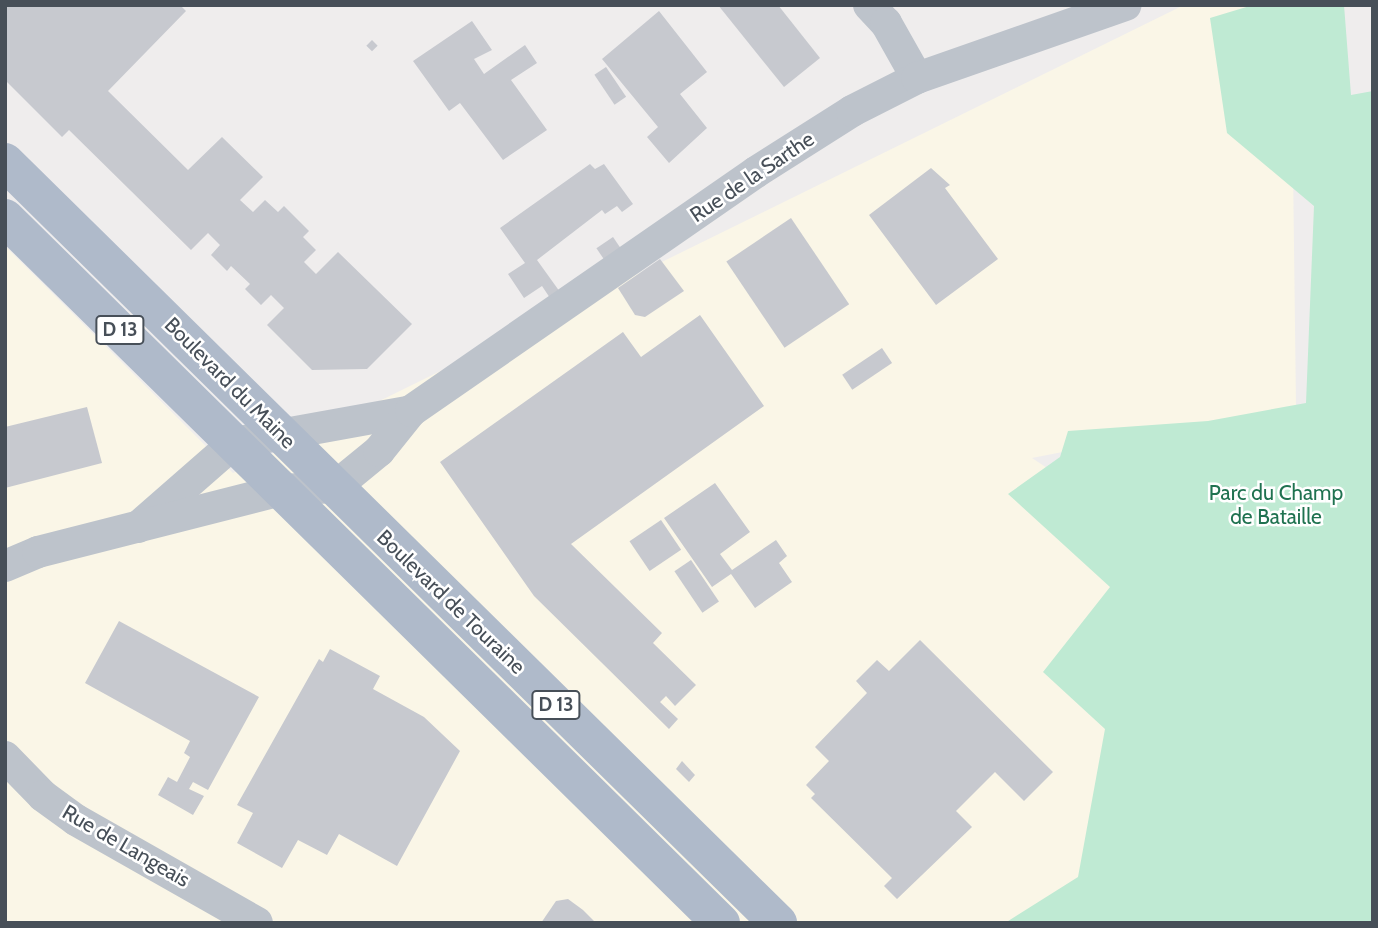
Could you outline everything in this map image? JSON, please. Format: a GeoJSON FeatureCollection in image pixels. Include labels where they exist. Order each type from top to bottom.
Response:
{"type":"FeatureCollection","features":[{"type":"Feature","properties":{"kind":"main road","name":"Boulevard du Maine"},"geometry":{"type":"LineString","coordinates":[[5,162],[335,487]]}},
{"type":"Feature","properties":{"kind":"main road","name":"Boulevard du Maine"},"geometry":{"type":"LineString","coordinates":[[5,218],[282,490]]}},
{"type":"Feature","properties":{"kind":"main road","name":"Boulevard de Touraine"},"geometry":{"type":"LineString","coordinates":[[335,487],[778,923]]}},
{"type":"Feature","properties":{"kind":"main road","name":"Boulevard de Touraine"},"geometry":{"type":"LineString","coordinates":[[282,490],[721,923]]}},
{"type":"Feature","properties":{"kind":"street"},"geometry":{"type":"LineString","coordinates":[[869,5],[886,23],[917,78]]}},
{"type":"Feature","properties":{"kind":"street","name":"Rue de la Sarthe"},"geometry":{"type":"LineString","coordinates":[[335,487],[379,451],[411,411],[756,172],[852,111],[917,78],[1126,5]]}},
{"type":"Feature","properties":{"kind":"street","name":"Rue de la Sarthe"},"geometry":{"type":"LineString","coordinates":[[234,443],[285,437],[411,411]]}},
{"type":"Feature","properties":{"kind":"street"},"geometry":{"type":"LineString","coordinates":[[135,530],[234,443]]}},
{"type":"Feature","properties":{"kind":"street"},"geometry":{"type":"LineString","coordinates":[[5,566],[38,552],[135,530],[282,490],[335,487]]}},
{"type":"Feature","properties":{"kind":"street","name":"Rue de Langeais"},"geometry":{"type":"LineString","coordinates":[[5,757],[43,796],[75,820],[257,923]]}},
{"type":"Feature","properties":{"kind":"shaded area"},"geometry":{"type":"Polygon","coordinates":[[[1184,5],[1291,5],[1296,406],[1032,458],[1373,684],[1373,923],[5,923],[5,246],[233,473],[1184,5]]]}},
{"type":"Feature","properties":{"kind":"green space","name":"Parc du Champ de Bataille"},"geometry":{"type":"Polygon","coordinates":[[[1253,5],[1344,5],[1351,95],[1373,91],[1373,923],[1005,923],[1078,877],[1105,729],[1043,672],[1110,587],[1008,494],[1060,457],[1068,431],[1208,421],[1306,403],[1314,206],[1227,133],[1210,18],[1253,5]]]}},
{"type":"Feature","properties":{"kind":"building"},"geometry":{"type":"Polygon","coordinates":[[[5,5],[180,5],[186,11],[108,91],[188,170],[222,137],[263,177],[240,200],[253,212],[265,200],[278,212],[284,206],[309,231],[303,237],[316,250],[304,262],[316,274],[338,252],[412,324],[367,369],[312,370],[267,325],[284,308],[271,295],[261,305],[245,289],[250,284],[231,266],[227,271],[211,255],[220,245],[208,233],[191,250],[69,130],[62,137],[5,80],[5,5]]]}},
{"type":"Feature","properties":{"kind":"building"},"geometry":{"type":"Polygon","coordinates":[[[718,5],[778,5],[820,58],[784,87],[718,5]]]}},
{"type":"Feature","properties":{"kind":"building"},"geometry":{"type":"Polygon","coordinates":[[[659,11],[707,72],[680,94],[707,128],[669,163],[647,137],[658,127],[602,59],[659,11]]]}},
{"type":"Feature","properties":{"kind":"building"},"geometry":{"type":"Polygon","coordinates":[[[472,21],[492,50],[474,59],[484,74],[525,45],[537,63],[511,80],[547,130],[503,160],[460,103],[449,111],[413,61],[472,21]]]}},
{"type":"Feature","properties":{"kind":"building"},"geometry":{"type":"Polygon","coordinates":[[[372,40],[378,46],[372,51],[366,46],[372,40]]]}},
{"type":"Feature","properties":{"kind":"building"},"geometry":{"type":"Polygon","coordinates":[[[606,67],[626,97],[615,105],[594,75],[606,67]]]}},
{"type":"Feature","properties":{"kind":"building"},"geometry":{"type":"Polygon","coordinates":[[[590,164],[595,169],[604,164],[633,204],[622,212],[617,206],[605,214],[602,210],[537,260],[560,292],[550,298],[542,286],[524,298],[508,274],[525,263],[500,228],[590,164]]]}},
{"type":"Feature","properties":{"kind":"building"},"geometry":{"type":"Polygon","coordinates":[[[931,168],[950,185],[945,188],[998,259],[936,305],[869,215],[931,168]]]}},
{"type":"Feature","properties":{"kind":"building"},"geometry":{"type":"Polygon","coordinates":[[[791,218],[849,304],[784,348],[726,262],[791,218]]]}},
{"type":"Feature","properties":{"kind":"building"},"geometry":{"type":"Polygon","coordinates":[[[613,237],[621,249],[604,260],[596,248],[613,237]]]}},
{"type":"Feature","properties":{"kind":"building"},"geometry":{"type":"Polygon","coordinates":[[[660,259],[684,291],[645,317],[635,315],[618,288],[660,259]]]}},
{"type":"Feature","properties":{"kind":"building"},"geometry":{"type":"Polygon","coordinates":[[[700,315],[764,406],[571,544],[662,633],[653,643],[696,685],[675,706],[666,696],[660,702],[678,719],[669,729],[534,596],[440,462],[623,332],[641,357],[700,315]]]}},
{"type":"Feature","properties":{"kind":"building"},"geometry":{"type":"Polygon","coordinates":[[[882,348],[892,363],[852,390],[842,375],[882,348]]]}},
{"type":"Feature","properties":{"kind":"building"},"geometry":{"type":"Polygon","coordinates":[[[87,407],[102,463],[5,488],[5,427],[87,407]]]}},
{"type":"Feature","properties":{"kind":"building"},"geometry":{"type":"Polygon","coordinates":[[[715,483],[750,532],[720,554],[732,570],[776,540],[787,556],[779,563],[792,582],[755,608],[731,574],[712,587],[664,518],[715,483]]]}},
{"type":"Feature","properties":{"kind":"building"},"geometry":{"type":"Polygon","coordinates":[[[661,520],[681,550],[650,571],[629,541],[661,520]]]}},
{"type":"Feature","properties":{"kind":"building"},"geometry":{"type":"Polygon","coordinates":[[[691,560],[719,601],[702,613],[674,571],[691,560]]]}},
{"type":"Feature","properties":{"kind":"building"},"geometry":{"type":"Polygon","coordinates":[[[119,621],[259,697],[208,790],[193,782],[189,789],[204,796],[193,815],[158,795],[168,777],[177,782],[190,757],[184,753],[190,741],[85,683],[119,621]]]}},
{"type":"Feature","properties":{"kind":"building"},"geometry":{"type":"Polygon","coordinates":[[[920,640],[1053,772],[1024,801],[995,772],[956,811],[972,827],[897,899],[884,886],[892,878],[811,798],[815,794],[806,785],[829,761],[815,747],[867,693],[856,681],[877,660],[889,671],[920,640]]]}},
{"type":"Feature","properties":{"kind":"building"},"geometry":{"type":"Polygon","coordinates":[[[330,649],[380,676],[373,689],[424,717],[460,751],[397,866],[339,834],[327,855],[298,840],[282,868],[237,843],[253,813],[237,805],[319,659],[323,662],[330,649]]]}},
{"type":"Feature","properties":{"kind":"building"},"geometry":{"type":"Polygon","coordinates":[[[682,761],[695,775],[689,782],[676,769],[682,761]]]}},
{"type":"Feature","properties":{"kind":"building"},"geometry":{"type":"Polygon","coordinates":[[[568,899],[596,923],[541,923],[556,901],[568,899]]]}}]}
